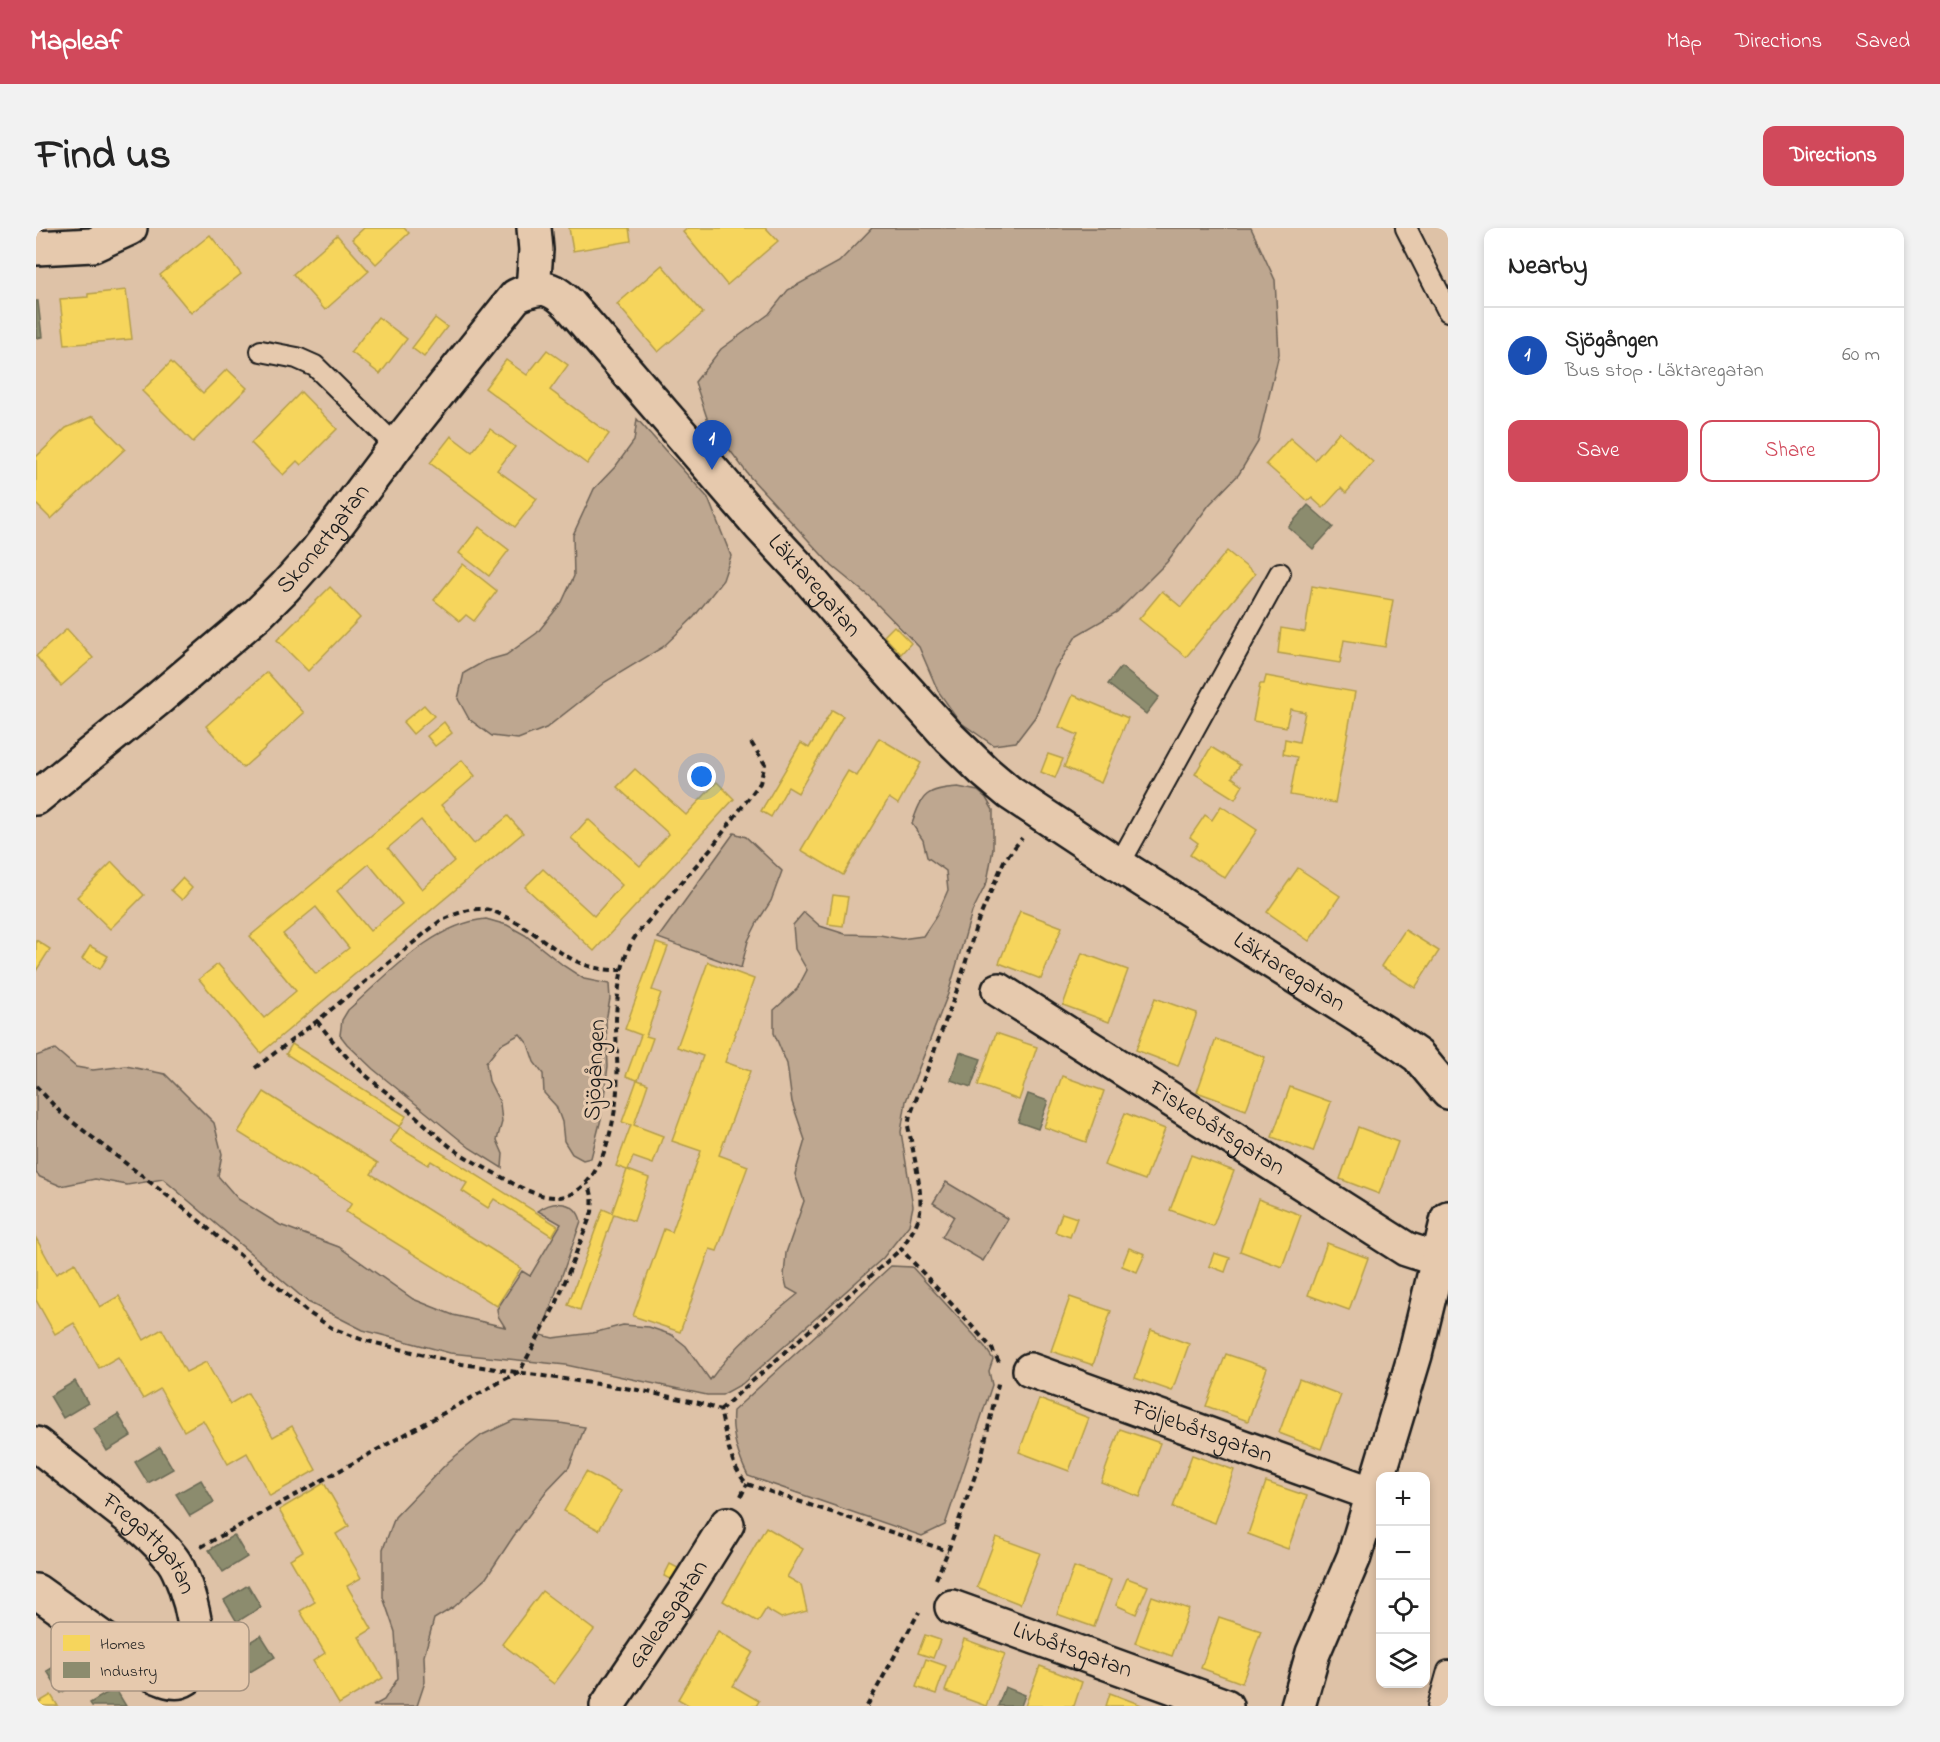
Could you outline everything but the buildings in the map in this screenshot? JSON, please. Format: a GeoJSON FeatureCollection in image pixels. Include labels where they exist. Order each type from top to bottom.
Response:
{"type":"FeatureCollection","features":[{"type":"Feature","properties":{"kind":"street"},"geometry":{"type":"LineString","coordinates":[[36,248],[93,245],[130,228]]}},
{"type":"Feature","properties":{"kind":"street"},"geometry":{"type":"LineString","coordinates":[[533,289],[536,250],[534,228]]}},
{"type":"Feature","properties":{"kind":"street","name":"Skonertgatan"},"geometry":{"type":"LineString","coordinates":[[36,798],[145,710],[258,614],[317,551],[396,446],[516,296],[533,289]]}},
{"type":"Feature","properties":{"kind":"street","name":"Läktaregatan"},"geometry":{"type":"LineString","coordinates":[[533,289],[555,291],[569,304],[761,527],[950,738],[1001,785],[1119,865],[1385,1033],[1418,1056],[1448,1092]]}},
{"type":"Feature","properties":{"kind":"street","name":"Fiskebåtsgatan"},"geometry":{"type":"LineString","coordinates":[[999,990],[1406,1249],[1437,1259]]}},
{"type":"Feature","properties":{"kind":"street"},"geometry":{"type":"LineString","coordinates":[[1298,1706],[1313,1653],[1354,1557],[1415,1355],[1448,1218]]}},
{"type":"Feature","properties":{"kind":"street","name":"Följebåtsgatan"},"geometry":{"type":"LineString","coordinates":[[1016,1369],[1373,1494]]}},
{"type":"Feature","properties":{"kind":"street","name":"Fregattgatan"},"geometry":{"type":"LineString","coordinates":[[36,1444],[142,1528],[174,1561],[183,1580],[192,1622]]}},
{"type":"Feature","properties":{"kind":"street","name":"Galeasgatan"},"geometry":{"type":"LineString","coordinates":[[608,1706],[727,1524]]}},
{"type":"Feature","properties":{"kind":"street","name":"Fregattgatan"},"geometry":{"type":"LineString","coordinates":[[36,1591],[80,1622]]}},
{"type":"Feature","properties":{"kind":"street","name":"Livbåtsgatan"},"geometry":{"type":"LineString","coordinates":[[935,1601],[1226,1706]]}},
{"type":"Feature","properties":{"kind":"lane"},"geometry":{"type":"LineString","coordinates":[[1406,228],[1448,311]]}},
{"type":"Feature","properties":{"kind":"lane"},"geometry":{"type":"LineString","coordinates":[[261,351],[297,358],[315,366],[396,446]]}},
{"type":"Feature","properties":{"kind":"lane"},"geometry":{"type":"LineString","coordinates":[[1119,865],[1280,573]]}},
{"type":"Feature","properties":{"kind":"lane"},"geometry":{"type":"LineString","coordinates":[[1438,1706],[1448,1671]]}},
{"type":"Feature","properties":{"kind":"path","name":"Sjögången"},"geometry":{"type":"LineString","coordinates":[[587,1183],[608,1144],[614,1121],[617,1089],[617,1005],[628,946],[712,847],[760,783],[765,764],[750,741]]}},
{"type":"Feature","properties":{"kind":"path"},"geometry":{"type":"LineString","coordinates":[[720,1410],[901,1249],[914,1228],[921,1210],[921,1197],[908,1126],[910,1116],[960,982],[976,926],[1004,861],[1042,813]]}},
{"type":"Feature","properties":{"kind":"path"},"geometry":{"type":"LineString","coordinates":[[255,1068],[440,921],[459,913],[476,909],[490,910],[517,922],[581,964],[606,970],[622,970]]}},
{"type":"Feature","properties":{"kind":"path"},"geometry":{"type":"LineString","coordinates":[[174,1561],[520,1371],[557,1302],[592,1212],[593,1200],[587,1183],[573,1194],[558,1197],[542,1195],[521,1188],[454,1149],[359,1070],[316,1021]]}},
{"type":"Feature","properties":{"kind":"path"},"geometry":{"type":"LineString","coordinates":[[36,1086],[61,1113],[191,1214],[306,1311],[332,1328],[363,1340],[462,1364],[638,1390],[699,1403],[720,1410]]}},
{"type":"Feature","properties":{"kind":"path"},"geometry":{"type":"LineString","coordinates":[[901,1249],[991,1347],[1016,1369]]}},
{"type":"Feature","properties":{"kind":"path"},"geometry":{"type":"LineString","coordinates":[[867,1706],[935,1601],[948,1551],[981,1459],[999,1380]]}},
{"type":"Feature","properties":{"kind":"path"},"geometry":{"type":"LineString","coordinates":[[720,1410],[735,1466],[747,1484],[948,1551]]}},
{"type":"Feature","properties":{"kind":"shaded area"},"geometry":{"type":"Polygon","coordinates":[[[872,228],[1251,228],[1275,280],[1279,354],[1258,442],[1239,474],[1209,505],[1167,562],[1117,612],[1077,635],[1055,669],[1035,717],[1016,742],[993,745],[960,722],[938,691],[919,647],[871,598],[832,566],[750,477],[708,421],[695,382],[721,349],[769,314],[788,290],[839,262],[872,228]]]}},
{"type":"Feature","properties":{"kind":"shaded area"},"geometry":{"type":"Polygon","coordinates":[[[637,419],[708,498],[731,556],[723,580],[694,617],[663,647],[605,682],[546,728],[518,739],[492,736],[469,719],[458,699],[464,673],[485,661],[506,655],[537,633],[562,602],[574,576],[573,535],[594,489],[615,467],[634,441],[637,419]]]}},
{"type":"Feature","properties":{"kind":"shaded area"},"geometry":{"type":"Polygon","coordinates":[[[958,787],[978,791],[986,798],[993,810],[993,849],[987,882],[972,912],[948,994],[906,1101],[901,1132],[913,1206],[909,1225],[883,1258],[742,1384],[722,1395],[707,1395],[566,1365],[450,1353],[363,1330],[308,1302],[163,1179],[127,1185],[95,1179],[61,1186],[36,1173],[36,1056],[55,1049],[76,1067],[93,1070],[126,1066],[165,1074],[214,1123],[222,1154],[218,1176],[238,1199],[280,1225],[339,1247],[413,1299],[453,1315],[505,1327],[498,1316],[497,1309],[522,1271],[530,1276],[561,1224],[538,1211],[557,1204],[569,1206],[578,1214],[581,1221],[541,1335],[553,1338],[593,1333],[623,1325],[649,1327],[672,1335],[686,1346],[710,1380],[740,1345],[798,1294],[787,1288],[784,1276],[786,1253],[804,1201],[795,1174],[805,1140],[792,1102],[787,1064],[774,1033],[774,1010],[797,989],[807,970],[795,949],[793,925],[804,912],[820,926],[845,934],[880,935],[901,939],[923,936],[937,915],[948,890],[946,871],[927,857],[923,840],[912,824],[919,806],[927,795],[939,789],[958,787]]]}},
{"type":"Feature","properties":{"kind":"shaded area"},"geometry":{"type":"Polygon","coordinates":[[[734,833],[746,837],[782,871],[771,901],[748,941],[741,968],[658,938],[734,833]]]}},
{"type":"Feature","properties":{"kind":"shaded area"},"geometry":{"type":"Polygon","coordinates":[[[486,919],[507,925],[525,935],[584,979],[609,984],[610,999],[606,1021],[608,1066],[601,1119],[591,1158],[583,1160],[572,1154],[564,1141],[562,1122],[556,1106],[544,1093],[543,1074],[534,1062],[528,1044],[520,1034],[500,1045],[486,1063],[489,1081],[500,1103],[502,1122],[497,1140],[503,1154],[502,1168],[470,1148],[373,1069],[340,1035],[342,1020],[348,1010],[412,953],[447,930],[486,919]]]}},
{"type":"Feature","properties":{"kind":"shaded area"},"geometry":{"type":"Polygon","coordinates":[[[946,1182],[1008,1219],[983,1261],[942,1237],[954,1216],[933,1203],[946,1182]]]}},
{"type":"Feature","properties":{"kind":"shaded area"},"geometry":{"type":"Polygon","coordinates":[[[891,1266],[912,1267],[985,1347],[993,1359],[989,1371],[992,1385],[945,1525],[922,1536],[748,1476],[738,1452],[733,1428],[733,1411],[891,1266]]]}},
{"type":"Feature","properties":{"kind":"shaded area"},"geometry":{"type":"Polygon","coordinates":[[[514,1420],[585,1427],[569,1467],[547,1490],[486,1578],[454,1607],[434,1619],[424,1656],[425,1682],[417,1706],[373,1706],[384,1700],[398,1678],[395,1632],[383,1597],[383,1549],[395,1517],[448,1462],[482,1435],[514,1420]]]}},
{"type":"Feature","properties":{"kind":"place","name":"Sjögången"},"geometry":{"type":"Point","coordinates":[712,470]}}]}
